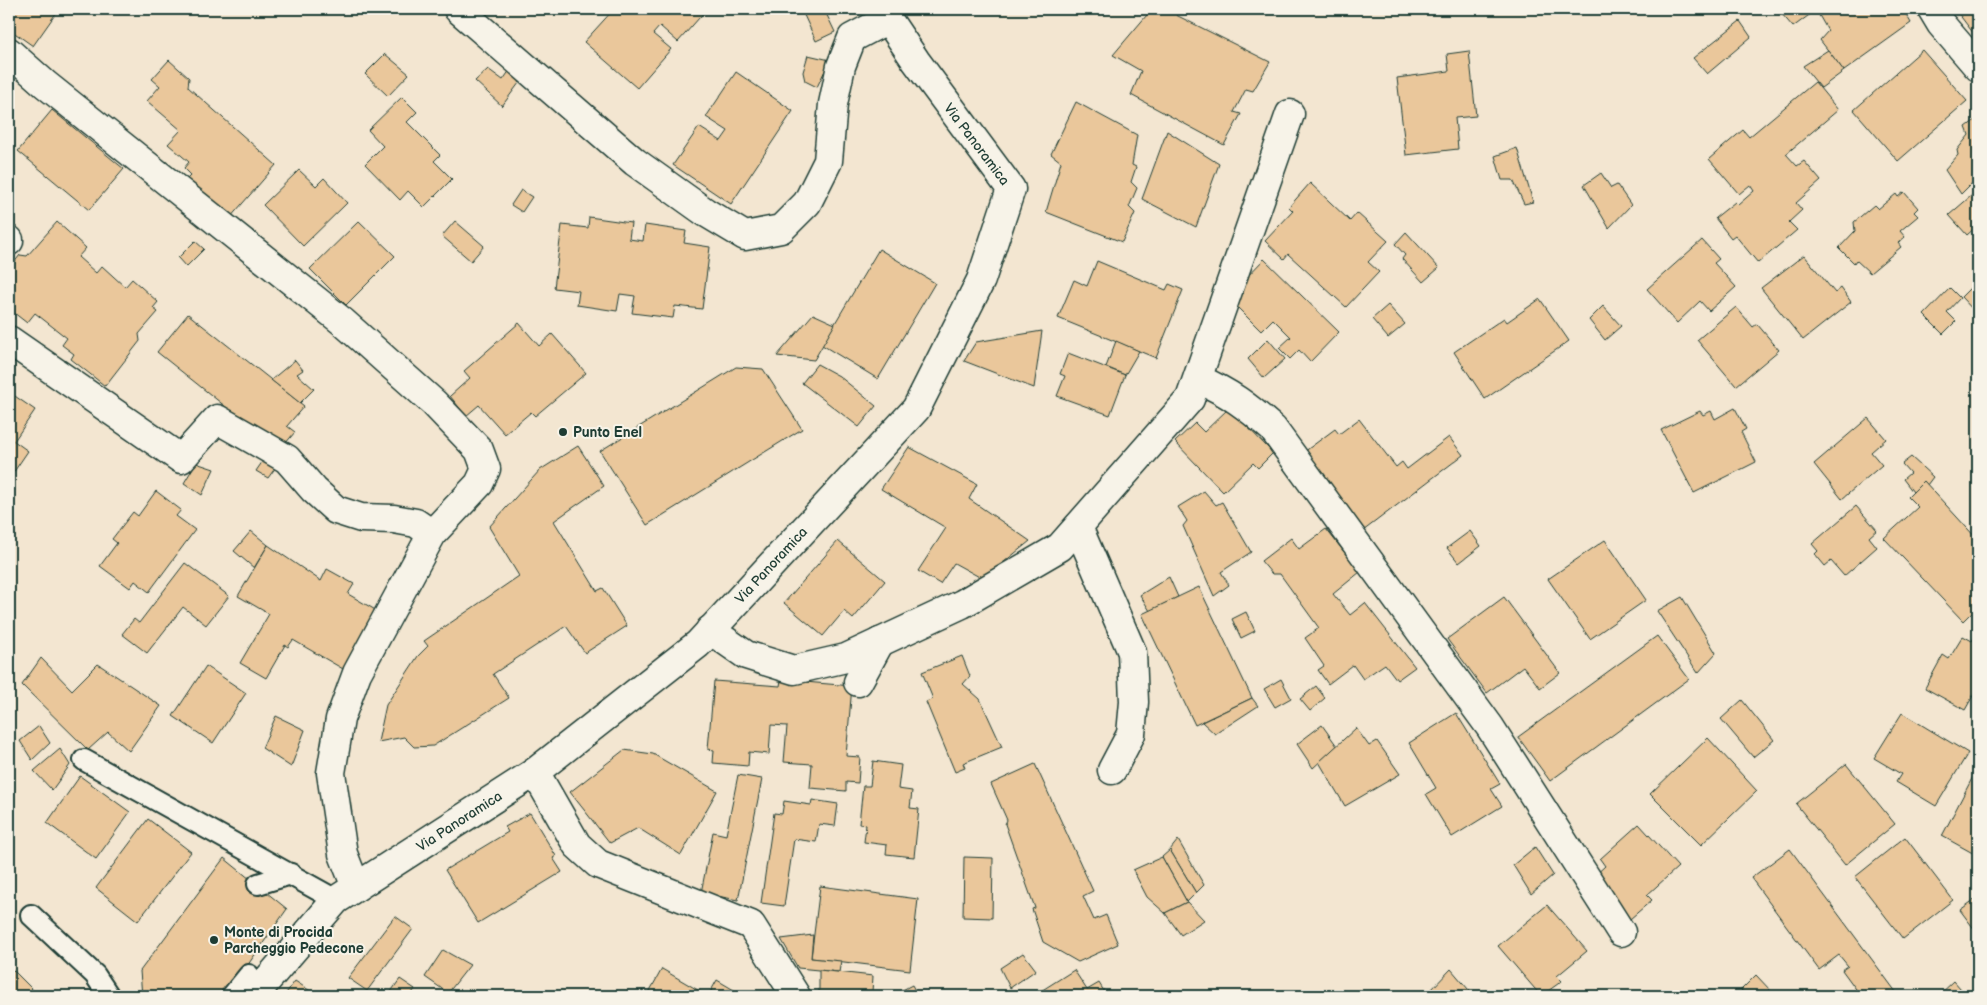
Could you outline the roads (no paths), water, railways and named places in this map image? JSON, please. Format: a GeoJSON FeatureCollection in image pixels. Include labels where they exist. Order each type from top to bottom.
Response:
{"type":"FeatureCollection","features":[{"type":"Feature","properties":{"kind":"street"},"geometry":{"type":"LineString","coordinates":[[458,9],[635,162],[705,212],[745,236],[781,229],[807,203],[828,161],[835,95],[841,66],[852,38],[885,14]]}},
{"type":"Feature","properties":{"kind":"street"},"geometry":{"type":"LineString","coordinates":[[1932,9],[1941,24],[1978,67]]}},
{"type":"Feature","properties":{"kind":"street","name":"Via Panoramica"},"geometry":{"type":"LineString","coordinates":[[254,982],[346,894],[535,772],[698,644],[916,409],[981,280],[1012,190],[916,61],[885,14]]}},
{"type":"Feature","properties":{"kind":"street"},"geometry":{"type":"LineString","coordinates":[[9,52],[44,84],[343,322],[434,403],[479,450],[486,469],[479,484],[432,534],[357,673],[340,720],[331,774],[343,854],[346,894]]}},
{"type":"Feature","properties":{"kind":"street"},"geometry":{"type":"LineString","coordinates":[[673,664],[706,655],[746,655],[794,670],[846,658],[971,599],[1060,546],[1190,399],[1290,114]]}},
{"type":"Feature","properties":{"kind":"street"},"geometry":{"type":"LineString","coordinates":[[9,340],[181,459],[217,419],[286,459],[314,490],[336,510],[361,518],[394,519],[416,523],[432,534]]}},
{"type":"Feature","properties":{"kind":"street"},"geometry":{"type":"LineString","coordinates":[[1198,379],[1225,391],[1273,429],[1490,727],[1621,932]]}},
{"type":"Feature","properties":{"kind":"street"},"geometry":{"type":"LineString","coordinates":[[1078,527],[1132,652],[1134,702],[1131,734],[1112,770]]}},
{"type":"Feature","properties":{"kind":"street"},"geometry":{"type":"LineString","coordinates":[[710,630],[746,655]]}},
{"type":"Feature","properties":{"kind":"street"},"geometry":{"type":"LineString","coordinates":[[858,682],[880,642]]}},
{"type":"Feature","properties":{"kind":"street"},"geometry":{"type":"LineString","coordinates":[[535,772],[577,845],[598,864],[751,924],[796,996]]}},
{"type":"Feature","properties":{"kind":"lane"},"geometry":{"type":"LineString","coordinates":[[84,760],[291,874],[346,894]]}},
{"type":"Feature","properties":{"kind":"lane"},"geometry":{"type":"LineString","coordinates":[[258,884],[291,874]]}},
{"type":"Feature","properties":{"kind":"lane"},"geometry":{"type":"LineString","coordinates":[[31,915],[95,975],[109,996]]}},
{"type":"Feature","properties":{"kind":"lane"},"geometry":{"type":"LineString","coordinates":[[232,996],[254,982]]}},
{"type":"Feature","properties":{"kind":"place","name":"Punto Enel"},"geometry":{"type":"Point","coordinates":[563,432]}},
{"type":"Feature","properties":{"kind":"place","name":"Monte di Procida Parcheggio Pedecone"},"geometry":{"type":"Point","coordinates":[214,940]}}]}
